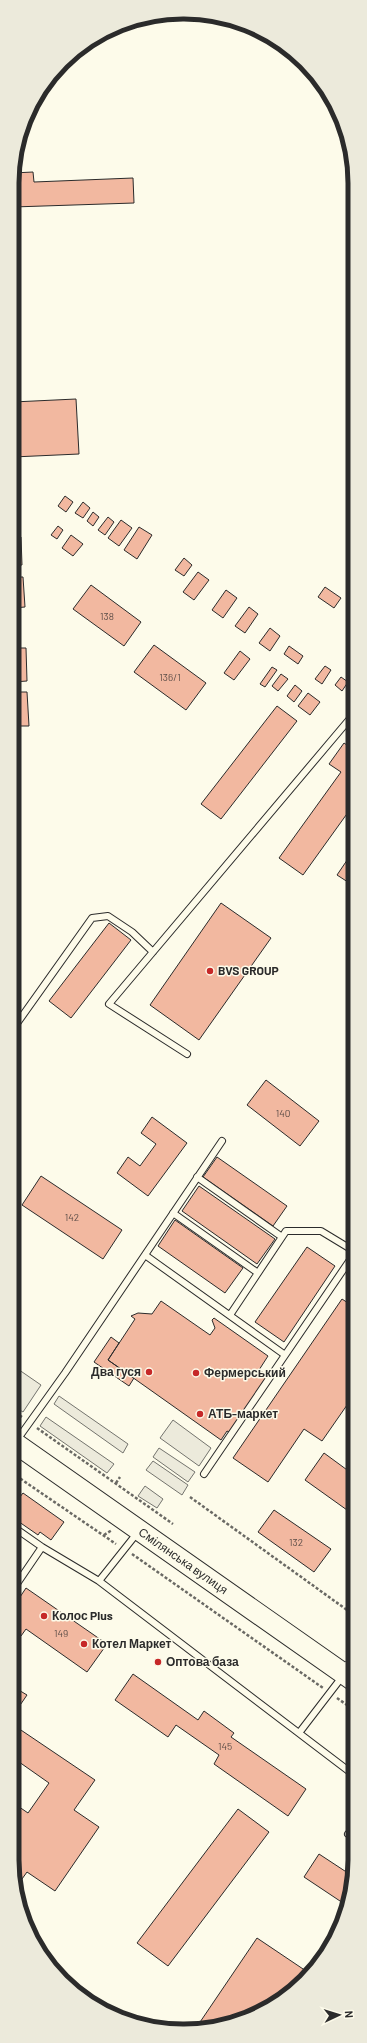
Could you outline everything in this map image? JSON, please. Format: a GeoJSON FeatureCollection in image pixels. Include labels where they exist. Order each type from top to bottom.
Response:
{"type":"FeatureCollection","features":[{"type":"Feature","properties":{"kind":"main road","name":"Смілянська вулиця"},"geometry":{"type":"LineString","coordinates":[[19,1446],[140,1531],[348,1672]]}},
{"type":"Feature","properties":{"kind":"lane"},"geometry":{"type":"LineString","coordinates":[[187,1054],[109,1004],[348,721]]}},
{"type":"Feature","properties":{"kind":"lane"},"geometry":{"type":"LineString","coordinates":[[19,1021],[92,918],[108,916],[132,932],[153,952]]}},
{"type":"Feature","properties":{"kind":"lane"},"geometry":{"type":"LineString","coordinates":[[19,1435],[65,1373],[222,1141]]}},
{"type":"Feature","properties":{"kind":"lane"},"geometry":{"type":"LineString","coordinates":[[197,1177],[282,1237]]}},
{"type":"Feature","properties":{"kind":"lane"},"geometry":{"type":"LineString","coordinates":[[173,1212],[258,1273]]}},
{"type":"Feature","properties":{"kind":"lane"},"geometry":{"type":"LineString","coordinates":[[230,1315],[286,1230],[321,1230],[348,1247]]}},
{"type":"Feature","properties":{"kind":"lane"},"geometry":{"type":"LineString","coordinates":[[145,1255],[285,1355]]}},
{"type":"Feature","properties":{"kind":"lane"},"geometry":{"type":"LineString","coordinates":[[204,1474],[348,1263]]}},
{"type":"Feature","properties":{"kind":"lane"},"geometry":{"type":"LineString","coordinates":[[19,1531],[42,1547],[99,1581],[348,1770]]}},
{"type":"Feature","properties":{"kind":"lane"},"geometry":{"type":"LineString","coordinates":[[99,1581],[140,1531]]}},
{"type":"Feature","properties":{"kind":"lane"},"geometry":{"type":"LineString","coordinates":[[19,1580],[42,1547]]}},
{"type":"Feature","properties":{"kind":"lane"},"geometry":{"type":"LineString","coordinates":[[299,1733],[329,1692],[348,1675]]}},
{"type":"Feature","properties":{"kind":"path"},"geometry":{"type":"LineString","coordinates":[[19,1415],[173,1524]]}},
{"type":"Feature","properties":{"kind":"path"},"geometry":{"type":"LineString","coordinates":[[116,1483],[120,1477]]}},
{"type":"Feature","properties":{"kind":"path"},"geometry":{"type":"LineString","coordinates":[[19,1478],[125,1549],[348,1706]]}},
{"type":"Feature","properties":{"kind":"path"},"geometry":{"type":"LineString","coordinates":[[190,1497],[348,1611]]}},
{"type":"Feature","properties":{"kind":"shaded area"},"geometry":{"type":"Polygon","coordinates":[[[19,1370],[41,1385],[23,1412],[19,1409],[19,1370]]]}},
{"type":"Feature","properties":{"kind":"shaded area"},"geometry":{"type":"Polygon","coordinates":[[[59,1396],[128,1444],[123,1453],[54,1404],[59,1396]]]}},
{"type":"Feature","properties":{"kind":"shaded area"},"geometry":{"type":"Polygon","coordinates":[[[46,1417],[114,1464],[107,1473],[40,1426],[46,1417]]]}},
{"type":"Feature","properties":{"kind":"shaded area"},"geometry":{"type":"Polygon","coordinates":[[[173,1420],[211,1448],[199,1466],[160,1438],[173,1420]]]}},
{"type":"Feature","properties":{"kind":"shaded area"},"geometry":{"type":"Polygon","coordinates":[[[159,1448],[195,1472],[188,1482],[153,1457],[159,1448]]]}},
{"type":"Feature","properties":{"kind":"shaded area"},"geometry":{"type":"Polygon","coordinates":[[[153,1461],[188,1485],[182,1495],[146,1470],[153,1461]]]}},
{"type":"Feature","properties":{"kind":"shaded area"},"geometry":{"type":"Polygon","coordinates":[[[145,1486],[163,1499],[157,1508],[138,1496],[145,1486]]]}},
{"type":"Feature","properties":{"kind":"building"},"geometry":{"type":"Polygon","coordinates":[[[33,172],[34,182],[133,178],[134,203],[19,207],[19,173],[33,172]]]}},
{"type":"Feature","properties":{"kind":"building"},"geometry":{"type":"Polygon","coordinates":[[[76,399],[79,454],[19,457],[19,402],[76,399]]]}},
{"type":"Feature","properties":{"kind":"building"},"geometry":{"type":"Polygon","coordinates":[[[65,496],[73,502],[66,512],[58,506],[65,496]]]}},
{"type":"Feature","properties":{"kind":"building"},"geometry":{"type":"Polygon","coordinates":[[[83,502],[90,508],[83,518],[75,513],[83,502]]]}},
{"type":"Feature","properties":{"kind":"building"},"geometry":{"type":"Polygon","coordinates":[[[93,512],[99,517],[93,526],[87,521],[93,512]]]}},
{"type":"Feature","properties":{"kind":"building"},"geometry":{"type":"Polygon","coordinates":[[[108,517],[114,522],[105,535],[98,530],[108,517]]]}},
{"type":"Feature","properties":{"kind":"building"},"geometry":{"type":"Polygon","coordinates":[[[121,520],[132,528],[119,546],[108,538],[121,520]]]}},
{"type":"Feature","properties":{"kind":"building"},"geometry":{"type":"Polygon","coordinates":[[[58,526],[63,530],[57,539],[51,535],[58,526]]]}},
{"type":"Feature","properties":{"kind":"building"},"geometry":{"type":"Polygon","coordinates":[[[139,527],[152,535],[137,559],[124,550],[139,527]]]}},
{"type":"Feature","properties":{"kind":"building"},"geometry":{"type":"Polygon","coordinates":[[[71,535],[83,544],[73,556],[62,548],[71,535]]]}},
{"type":"Feature","properties":{"kind":"building"},"geometry":{"type":"Polygon","coordinates":[[[19,537],[21,537],[22,565],[19,565],[19,537]]]}},
{"type":"Feature","properties":{"kind":"building"},"geometry":{"type":"Polygon","coordinates":[[[184,558],[192,565],[184,576],[175,570],[184,558]]]}},
{"type":"Feature","properties":{"kind":"building"},"geometry":{"type":"Polygon","coordinates":[[[198,572],[209,580],[194,600],[183,592],[198,572]]]}},
{"type":"Feature","properties":{"kind":"building"},"geometry":{"type":"Polygon","coordinates":[[[19,577],[23,577],[25,607],[19,608],[19,577]]]}},
{"type":"Feature","properties":{"kind":"building"},"geometry":{"type":"Polygon","coordinates":[[[91,585],[141,622],[124,646],[73,609],[91,585]]]}},
{"type":"Feature","properties":{"kind":"building"},"geometry":{"type":"Polygon","coordinates":[[[325,587],[341,598],[334,608],[318,597],[325,587]]]}},
{"type":"Feature","properties":{"kind":"building"},"geometry":{"type":"Polygon","coordinates":[[[226,590],[237,598],[223,618],[212,610],[226,590]]]}},
{"type":"Feature","properties":{"kind":"building"},"geometry":{"type":"Polygon","coordinates":[[[249,607],[258,614],[245,633],[235,626],[249,607]]]}},
{"type":"Feature","properties":{"kind":"building"},"geometry":{"type":"Polygon","coordinates":[[[270,628],[280,636],[270,651],[259,643],[270,628]]]}},
{"type":"Feature","properties":{"kind":"building"},"geometry":{"type":"Polygon","coordinates":[[[154,645],[206,683],[186,710],[134,672],[154,645]]]}},
{"type":"Feature","properties":{"kind":"building"},"geometry":{"type":"Polygon","coordinates":[[[289,646],[303,656],[298,664],[284,654],[289,646]]]}},
{"type":"Feature","properties":{"kind":"building"},"geometry":{"type":"Polygon","coordinates":[[[19,648],[26,648],[27,681],[19,682],[19,648]]]}},
{"type":"Feature","properties":{"kind":"building"},"geometry":{"type":"Polygon","coordinates":[[[240,651],[250,659],[234,680],[224,673],[240,651]]]}},
{"type":"Feature","properties":{"kind":"building"},"geometry":{"type":"Polygon","coordinates":[[[325,666],[331,670],[322,684],[315,679],[325,666]]]}},
{"type":"Feature","properties":{"kind":"building"},"geometry":{"type":"Polygon","coordinates":[[[272,667],[277,670],[265,687],[260,684],[272,667]]]}},
{"type":"Feature","properties":{"kind":"building"},"geometry":{"type":"Polygon","coordinates":[[[281,674],[288,679],[278,691],[272,686],[281,674]]]}},
{"type":"Feature","properties":{"kind":"building"},"geometry":{"type":"Polygon","coordinates":[[[341,677],[348,682],[342,691],[335,685],[341,677]]]}},
{"type":"Feature","properties":{"kind":"building"},"geometry":{"type":"Polygon","coordinates":[[[295,685],[302,691],[294,702],[287,696],[295,685]]]}},
{"type":"Feature","properties":{"kind":"building"},"geometry":{"type":"Polygon","coordinates":[[[19,692],[27,692],[29,726],[19,726],[19,692]]]}},
{"type":"Feature","properties":{"kind":"building"},"geometry":{"type":"Polygon","coordinates":[[[308,693],[320,702],[310,715],[298,706],[308,693]]]}},
{"type":"Feature","properties":{"kind":"building"},"geometry":{"type":"Polygon","coordinates":[[[277,706],[297,721],[221,819],[201,804],[277,706]]]}},
{"type":"Feature","properties":{"kind":"building"},"geometry":{"type":"Polygon","coordinates":[[[344,743],[348,746],[348,812],[303,875],[279,858],[341,772],[329,764],[344,743]]]}},
{"type":"Feature","properties":{"kind":"building"},"geometry":{"type":"Polygon","coordinates":[[[348,859],[348,882],[337,875],[348,859]]]}},
{"type":"Feature","properties":{"kind":"building","name":"BVS GROUP"},"geometry":{"type":"Polygon","coordinates":[[[221,903],[271,938],[199,1040],[150,1005],[221,903]]]}},
{"type":"Feature","properties":{"kind":"building"},"geometry":{"type":"Polygon","coordinates":[[[109,923],[131,940],[71,1018],[49,1001],[109,923]]]}},
{"type":"Feature","properties":{"kind":"building"},"geometry":{"type":"Polygon","coordinates":[[[266,1080],[319,1121],[300,1146],[247,1105],[266,1080]]]}},
{"type":"Feature","properties":{"kind":"building"},"geometry":{"type":"Polygon","coordinates":[[[152,1117],[187,1143],[148,1196],[117,1173],[128,1157],[140,1166],[156,1144],[141,1133],[152,1117]]]}},
{"type":"Feature","properties":{"kind":"building"},"geometry":{"type":"Polygon","coordinates":[[[217,1157],[287,1206],[273,1226],[203,1177],[217,1157]]]}},
{"type":"Feature","properties":{"kind":"building"},"geometry":{"type":"Polygon","coordinates":[[[41,1176],[122,1230],[103,1259],[22,1205],[41,1176]]]}},
{"type":"Feature","properties":{"kind":"building"},"geometry":{"type":"Polygon","coordinates":[[[199,1186],[275,1239],[257,1264],[182,1211],[199,1186]]]}},
{"type":"Feature","properties":{"kind":"building"},"geometry":{"type":"Polygon","coordinates":[[[175,1220],[243,1268],[225,1293],[158,1246],[175,1220]]]}},
{"type":"Feature","properties":{"kind":"building"},"geometry":{"type":"Polygon","coordinates":[[[307,1247],[335,1266],[284,1342],[255,1322],[307,1247]]]}},
{"type":"Feature","properties":{"kind":"building"},"geometry":{"type":"Polygon","coordinates":[[[342,1299],[348,1303],[348,1404],[322,1441],[304,1429],[268,1482],[233,1458],[342,1299]]]}},
{"type":"Feature","properties":{"kind":"building","name":"Фермерський"},"geometry":{"type":"Polygon","coordinates":[[[161,1301],[210,1335],[215,1328],[212,1320],[214,1318],[268,1356],[259,1370],[270,1377],[231,1433],[227,1431],[221,1440],[108,1360],[135,1319],[131,1316],[138,1313],[152,1314],[161,1301]]]}},
{"type":"Feature","properties":{"kind":"building"},"geometry":{"type":"Polygon","coordinates":[[[111,1337],[119,1343],[108,1360],[134,1378],[129,1386],[94,1362],[111,1337]]]}},
{"type":"Feature","properties":{"kind":"building"},"geometry":{"type":"Polygon","coordinates":[[[324,1453],[348,1471],[348,1511],[305,1480],[324,1453]]]}},
{"type":"Feature","properties":{"kind":"building"},"geometry":{"type":"Polygon","coordinates":[[[23,1493],[64,1522],[51,1540],[40,1532],[38,1535],[19,1522],[19,1498],[23,1493]]]}},
{"type":"Feature","properties":{"kind":"building"},"geometry":{"type":"Polygon","coordinates":[[[274,1510],[331,1549],[314,1572],[258,1532],[274,1510]]]}},
{"type":"Feature","properties":{"kind":"building"},"geometry":{"type":"Polygon","coordinates":[[[26,1588],[107,1644],[87,1672],[26,1629],[21,1636],[19,1635],[19,1598],[26,1588]]]}},
{"type":"Feature","properties":{"kind":"building"},"geometry":{"type":"Polygon","coordinates":[[[133,1674],[198,1720],[204,1711],[234,1733],[231,1737],[306,1789],[288,1816],[214,1764],[219,1755],[176,1725],[168,1737],[115,1700],[133,1674]]]}},
{"type":"Feature","properties":{"kind":"building"},"geometry":{"type":"Polygon","coordinates":[[[19,1690],[27,1695],[19,1707],[19,1690]]]}},
{"type":"Feature","properties":{"kind":"building"},"geometry":{"type":"Polygon","coordinates":[[[19,1729],[95,1780],[74,1810],[99,1827],[55,1891],[27,1872],[20,1882],[19,1870],[19,1807],[28,1813],[49,1783],[19,1762],[19,1729]]]}},
{"type":"Feature","properties":{"kind":"building"},"geometry":{"type":"Polygon","coordinates":[[[238,1809],[269,1832],[168,1966],[137,1943],[238,1809]]]}},
{"type":"Feature","properties":{"kind":"building"},"geometry":{"type":"Polygon","coordinates":[[[319,1854],[348,1873],[342,1902],[304,1877],[319,1854]]]}},
{"type":"Feature","properties":{"kind":"building"},"geometry":{"type":"Polygon","coordinates":[[[257,1938],[305,1970],[284,1990],[266,2002],[236,2015],[216,2021],[199,2024],[257,1938]]]}},
{"type":"Feature","properties":{"kind":"place","name":"BVS GROUP"},"geometry":{"type":"Point","coordinates":[210,971]}},
{"type":"Feature","properties":{"kind":"place","name":"Два гуся"},"geometry":{"type":"Point","coordinates":[149,1372]}},
{"type":"Feature","properties":{"kind":"place","name":"Фермерський"},"geometry":{"type":"Point","coordinates":[196,1373]}},
{"type":"Feature","properties":{"kind":"place","name":"АТБ-маркет"},"geometry":{"type":"Point","coordinates":[200,1414]}},
{"type":"Feature","properties":{"kind":"place","name":"Колос Plus"},"geometry":{"type":"Point","coordinates":[44,1616]}},
{"type":"Feature","properties":{"kind":"place","name":"Котел Маркет"},"geometry":{"type":"Point","coordinates":[84,1644]}},
{"type":"Feature","properties":{"kind":"place","name":"Оптова база"},"geometry":{"type":"Point","coordinates":[158,1662]}}]}
